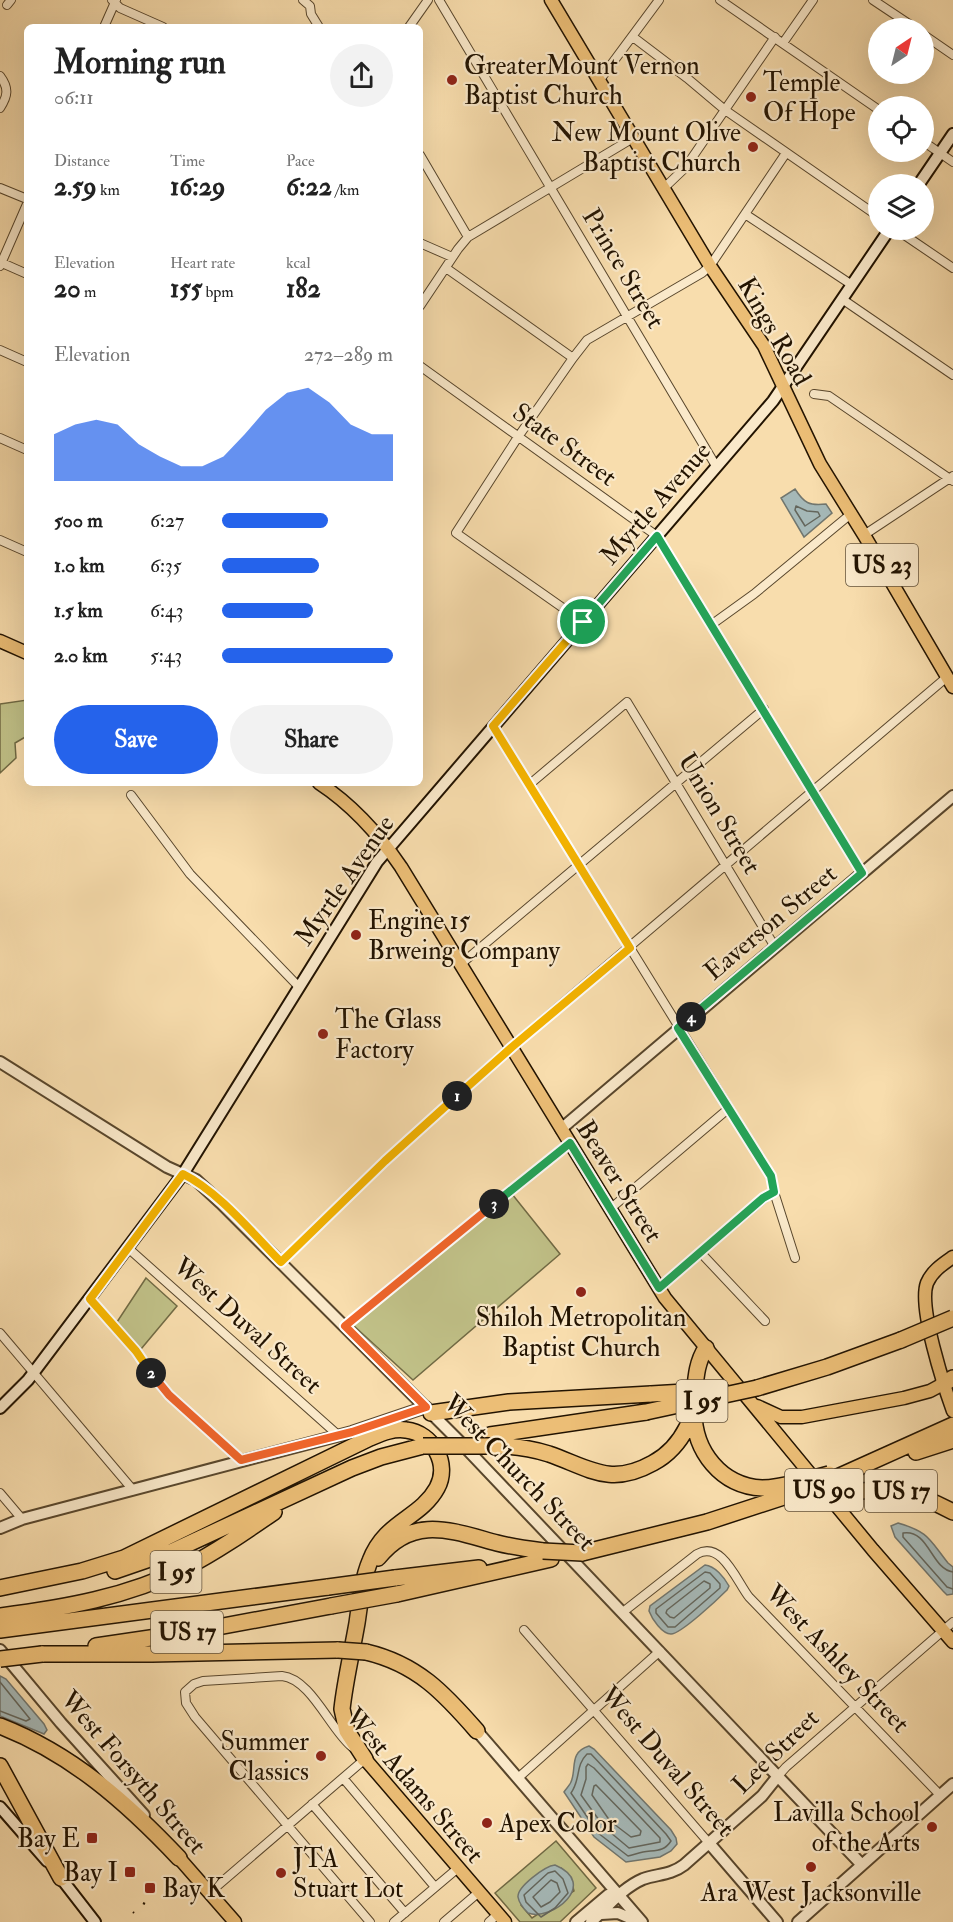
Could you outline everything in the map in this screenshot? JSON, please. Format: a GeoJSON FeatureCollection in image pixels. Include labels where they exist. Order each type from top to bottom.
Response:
{"type":"FeatureCollection","features":[{"type":"Feature","properties":{"kind":"highway","name":"I 95"},"geometry":{"type":"LineString","coordinates":[[4,1615],[90,1601],[162,1578],[216,1550],[325,1480],[366,1462],[423,1446],[495,1441],[753,1394],[774,1383],[900,1340],[953,1318]]}},
{"type":"Feature","properties":{"kind":"highway"},"geometry":{"type":"LineString","coordinates":[[495,1441],[542,1452],[596,1473],[632,1472],[659,1460],[678,1443],[689,1422],[699,1362],[706,1348]]}},
{"type":"Feature","properties":{"kind":"highway"},"geometry":{"type":"LineString","coordinates":[[429,1410],[509,1402],[651,1394],[753,1394]]}},
{"type":"Feature","properties":{"kind":"highway"},"geometry":{"type":"LineString","coordinates":[[694,1394],[694,1416],[699,1444],[710,1461],[721,1472],[733,1480],[754,1487],[805,1490]]}},
{"type":"Feature","properties":{"kind":"highway"},"geometry":{"type":"LineString","coordinates":[[0,1588],[82,1571],[124,1558],[360,1442],[389,1431],[403,1429],[414,1431],[426,1439],[440,1456],[443,1466],[440,1481],[426,1502],[391,1529],[379,1543],[369,1562],[362,1590],[342,1709],[347,1731],[365,1759]]}},
{"type":"Feature","properties":{"kind":"highway"},"geometry":{"type":"LineString","coordinates":[[832,1476],[948,1434]]}},
{"type":"Feature","properties":{"kind":"highway"},"geometry":{"type":"LineString","coordinates":[[362,1590],[372,1568],[384,1551],[398,1539],[424,1529],[448,1529],[547,1555],[582,1553],[662,1535],[758,1506],[805,1490],[832,1476],[948,1434]]}},
{"type":"Feature","properties":{"kind":"highway"},"geometry":{"type":"LineString","coordinates":[[0,1588],[71,1581],[144,1562],[173,1551],[325,1480]]}},
{"type":"Feature","properties":{"kind":"highway","name":"US 17"},"geometry":{"type":"LineString","coordinates":[[805,1490],[845,1493],[875,1489],[902,1491],[928,1499],[953,1512]]}},
{"type":"Feature","properties":{"kind":"highway","name":"I 95"},"geometry":{"type":"LineString","coordinates":[[0,1630],[395,1578],[547,1555]]}},
{"type":"Feature","properties":{"kind":"highway","name":"US 17"},"geometry":{"type":"LineString","coordinates":[[0,1659],[190,1632],[397,1594],[547,1555]]}},
{"type":"Feature","properties":{"kind":"highway"},"geometry":{"type":"LineString","coordinates":[[42,1654],[338,1650],[366,1652],[399,1663],[425,1678],[449,1699],[477,1731]]}},
{"type":"Feature","properties":{"kind":"highway"},"geometry":{"type":"LineString","coordinates":[[1,1727],[41,1745],[82,1770],[131,1810],[179,1858]]}},
{"type":"Feature","properties":{"kind":"highway"},"geometry":{"type":"LineString","coordinates":[[0,1766],[61,1878]]}},
{"type":"Feature","properties":{"kind":"main road","name":"Kings Road"},"geometry":{"type":"LineString","coordinates":[[551,0],[710,266],[764,346],[810,445],[950,682]]}},
{"type":"Feature","properties":{"kind":"main road"},"geometry":{"type":"LineString","coordinates":[[0,641],[24,652]]}},
{"type":"Feature","properties":{"kind":"main road","name":"Beaver Street"},"geometry":{"type":"LineString","coordinates":[[323,786],[349,807],[388,849],[413,885],[659,1288],[706,1348],[753,1394],[873,1550],[948,1626],[953,1642]]}},
{"type":"Feature","properties":{"kind":"main road"},"geometry":{"type":"LineString","coordinates":[[953,1257],[932,1274],[925,1295],[926,1311],[948,1381],[953,1411]]}},
{"type":"Feature","properties":{"kind":"main road"},"geometry":{"type":"LineString","coordinates":[[753,1394],[770,1413],[786,1418],[802,1417],[904,1398],[930,1391],[948,1381]]}},
{"type":"Feature","properties":{"kind":"main road","name":"West Adams Street"},"geometry":{"type":"LineString","coordinates":[[365,1759],[479,1892],[497,1919]]}},
{"type":"Feature","properties":{"kind":"main road","name":"West Forsyth Street"},"geometry":{"type":"LineString","coordinates":[[179,1858],[234,1922]]}},
{"type":"Feature","properties":{"kind":"street"},"geometry":{"type":"LineString","coordinates":[[303,0],[313,3],[311,15],[317,24]]}},
{"type":"Feature","properties":{"kind":"street"},"geometry":{"type":"LineString","coordinates":[[411,24],[428,0]]}},
{"type":"Feature","properties":{"kind":"street","name":"Prince Street"},"geometry":{"type":"LineString","coordinates":[[438,0],[716,466]]}},
{"type":"Feature","properties":{"kind":"street"},"geometry":{"type":"LineString","coordinates":[[600,81],[659,0]]}},
{"type":"Feature","properties":{"kind":"street"},"geometry":{"type":"LineString","coordinates":[[720,0],[868,102]]}},
{"type":"Feature","properties":{"kind":"street"},"geometry":{"type":"LineString","coordinates":[[783,43],[813,0]]}},
{"type":"Feature","properties":{"kind":"street"},"geometry":{"type":"LineString","coordinates":[[873,0],[900,18]]}},
{"type":"Feature","properties":{"kind":"street"},"geometry":{"type":"LineString","coordinates":[[105,24],[114,1],[120,8],[156,24]]}},
{"type":"Feature","properties":{"kind":"street"},"geometry":{"type":"LineString","coordinates":[[633,37],[725,110],[868,209]]}},
{"type":"Feature","properties":{"kind":"street"},"geometry":{"type":"LineString","coordinates":[[664,188],[685,168],[775,37]]}},
{"type":"Feature","properties":{"kind":"street"},"geometry":{"type":"LineString","coordinates":[[934,42],[953,55]]}},
{"type":"Feature","properties":{"kind":"street"},"geometry":{"type":"LineString","coordinates":[[0,76],[7,92],[0,108]]}},
{"type":"Feature","properties":{"kind":"street"},"geometry":{"type":"LineString","coordinates":[[926,174],[953,134]]}},
{"type":"Feature","properties":{"kind":"street"},"geometry":{"type":"LineString","coordinates":[[423,302],[468,237],[633,138]]}},
{"type":"Feature","properties":{"kind":"street"},"geometry":{"type":"LineString","coordinates":[[934,149],[953,162]]}},
{"type":"Feature","properties":{"kind":"street"},"geometry":{"type":"LineString","coordinates":[[583,622],[456,533],[518,437],[587,340],[702,273],[710,266],[786,153]]}},
{"type":"Feature","properties":{"kind":"street"},"geometry":{"type":"LineString","coordinates":[[423,160],[468,237]]}},
{"type":"Feature","properties":{"kind":"street"},"geometry":{"type":"LineString","coordinates":[[0,188],[24,198]]}},
{"type":"Feature","properties":{"kind":"street"},"geometry":{"type":"LineString","coordinates":[[24,211],[1,264],[24,273]]}},
{"type":"Feature","properties":{"kind":"street"},"geometry":{"type":"LineString","coordinates":[[745,214],[852,285]]}},
{"type":"Feature","properties":{"kind":"street","name":"Myrtle Avenue"},"geometry":{"type":"LineString","coordinates":[[0,1408],[34,1373],[183,1174],[377,862],[784,386],[882,240]]}},
{"type":"Feature","properties":{"kind":"street"},"geometry":{"type":"LineString","coordinates":[[912,240],[953,268]]}},
{"type":"Feature","properties":{"kind":"street"},"geometry":{"type":"LineString","coordinates":[[423,244],[452,257]]}},
{"type":"Feature","properties":{"kind":"street"},"geometry":{"type":"LineString","coordinates":[[446,268],[573,358]]}},
{"type":"Feature","properties":{"kind":"street"},"geometry":{"type":"LineString","coordinates":[[842,299],[953,375]]}},
{"type":"Feature","properties":{"kind":"street"},"geometry":{"type":"LineString","coordinates":[[0,350],[24,361]]}},
{"type":"Feature","properties":{"kind":"street","name":"State Street"},"geometry":{"type":"LineString","coordinates":[[423,368],[657,536],[862,873]]}},
{"type":"Feature","properties":{"kind":"street"},"geometry":{"type":"LineString","coordinates":[[813,394],[829,396],[952,479],[864,534]]}},
{"type":"Feature","properties":{"kind":"street"},"geometry":{"type":"LineString","coordinates":[[0,438],[24,449]]}},
{"type":"Feature","properties":{"kind":"street"},"geometry":{"type":"LineString","coordinates":[[711,625],[754,594],[852,513]]}},
{"type":"Feature","properties":{"kind":"street"},"geometry":{"type":"LineString","coordinates":[[0,540],[24,551]]}},
{"type":"Feature","properties":{"kind":"street"},"geometry":{"type":"LineString","coordinates":[[281,1262],[385,1161],[512,1047],[725,865],[950,682]]}},
{"type":"Feature","properties":{"kind":"street","name":"Union Street"},"geometry":{"type":"LineString","coordinates":[[530,784],[627,702],[775,947]]}},
{"type":"Feature","properties":{"kind":"street"},"geometry":{"type":"LineString","coordinates":[[461,964],[764,709]]}},
{"type":"Feature","properties":{"kind":"street"},"geometry":{"type":"LineString","coordinates":[[493,726],[771,1176],[795,1258]]}},
{"type":"Feature","properties":{"kind":"street"},"geometry":{"type":"LineString","coordinates":[[131,795],[190,873],[299,987]]}},
{"type":"Feature","properties":{"kind":"street","name":"Eaverson Street"},"geometry":{"type":"LineString","coordinates":[[561,1129],[953,796]]}},
{"type":"Feature","properties":{"kind":"street","name":"West Church Street"},"geometry":{"type":"LineString","coordinates":[[0,1062],[166,1167],[195,1180],[221,1203],[429,1410],[862,1864]]}},
{"type":"Feature","properties":{"kind":"street"},"geometry":{"type":"LineString","coordinates":[[610,1209],[728,1109]]}},
{"type":"Feature","properties":{"kind":"street"},"geometry":{"type":"LineString","coordinates":[[345,1326],[570,1143]]}},
{"type":"Feature","properties":{"kind":"street"},"geometry":{"type":"LineString","coordinates":[[659,1288],[763,1198],[774,1192]]}},
{"type":"Feature","properties":{"kind":"street","name":"West Duval Street"},"geometry":{"type":"LineString","coordinates":[[128,1248],[338,1435]]}},
{"type":"Feature","properties":{"kind":"street"},"geometry":{"type":"LineString","coordinates":[[700,1252],[765,1321]]}},
{"type":"Feature","properties":{"kind":"street"},"geometry":{"type":"LineString","coordinates":[[90,1299],[136,1351],[169,1395],[241,1460]]}},
{"type":"Feature","properties":{"kind":"street"},"geometry":{"type":"LineString","coordinates":[[0,1333],[133,1490]]}},
{"type":"Feature","properties":{"kind":"street"},"geometry":{"type":"LineString","coordinates":[[0,1528],[22,1519],[429,1410]]}},
{"type":"Feature","properties":{"kind":"street"},"geometry":{"type":"LineString","coordinates":[[0,1493],[22,1519]]}},
{"type":"Feature","properties":{"kind":"street","name":"West Ashley Street"},"geometry":{"type":"LineString","coordinates":[[623,1612],[697,1554],[708,1550],[718,1555],[737,1576],[749,1597],[940,1795]]}},
{"type":"Feature","properties":{"kind":"street","name":"Lee Street"},"geometry":{"type":"LineString","coordinates":[[576,1922],[608,1895],[619,1894],[643,1880],[666,1875],[679,1869],[762,1796],[778,1776],[948,1626]]}},
{"type":"Feature","properties":{"kind":"street","name":"West Duval Street"},"geometry":{"type":"LineString","coordinates":[[524,1630],[777,1922]]}},
{"type":"Feature","properties":{"kind":"street","name":"West Forsyth Street"},"geometry":{"type":"LineString","coordinates":[[0,1650],[179,1858]]}},
{"type":"Feature","properties":{"kind":"street"},"geometry":{"type":"LineString","coordinates":[[518,1778],[660,1651]]}},
{"type":"Feature","properties":{"kind":"street","name":"West Adams Street"},"geometry":{"type":"LineString","coordinates":[[287,1826],[191,1713],[184,1692],[194,1684],[203,1681],[282,1676],[292,1678],[298,1681],[318,1705],[336,1732],[365,1759]]}},
{"type":"Feature","properties":{"kind":"street"},"geometry":{"type":"LineString","coordinates":[[477,1731],[619,1894],[640,1922]]}},
{"type":"Feature","properties":{"kind":"street"},"geometry":{"type":"LineString","coordinates":[[209,1893],[365,1759]]}},
{"type":"Feature","properties":{"kind":"street"},"geometry":{"type":"LineString","coordinates":[[343,1778],[435,1887]]}},
{"type":"Feature","properties":{"kind":"street"},"geometry":{"type":"LineString","coordinates":[[798,1922],[953,1784]]}},
{"type":"Feature","properties":{"kind":"street"},"geometry":{"type":"LineString","coordinates":[[312,1804],[405,1913]]}},
{"type":"Feature","properties":{"kind":"street"},"geometry":{"type":"LineString","coordinates":[[0,1807],[61,1878],[95,1922]]}},
{"type":"Feature","properties":{"kind":"street"},"geometry":{"type":"LineString","coordinates":[[287,1826],[370,1922]]}},
{"type":"Feature","properties":{"kind":"street"},"geometry":{"type":"LineString","coordinates":[[394,1922],[458,1868]]}},
{"type":"Feature","properties":{"kind":"street"},"geometry":{"type":"LineString","coordinates":[[444,1922],[479,1892]]}},
{"type":"Feature","properties":{"kind":"street","name":"Lee Street"},"geometry":{"type":"LineString","coordinates":[[594,1919],[614,1902],[619,1894]]}},
{"type":"Feature","properties":{"kind":"street"},"geometry":{"type":"LineString","coordinates":[[594,1919],[611,1912],[640,1922]]}},
{"type":"Feature","properties":{"kind":"green space"},"geometry":{"type":"Polygon","coordinates":[[[24,700],[24,738],[15,743],[16,758],[0,773],[0,704],[24,700]]]}},
{"type":"Feature","properties":{"kind":"green space"},"geometry":{"type":"Polygon","coordinates":[[[512,1194],[560,1254],[413,1380],[353,1325],[512,1194]]]}},
{"type":"Feature","properties":{"kind":"green space"},"geometry":{"type":"Polygon","coordinates":[[[146,1278],[177,1306],[141,1349],[117,1322],[146,1278]]]}},
{"type":"Feature","properties":{"kind":"green space"},"geometry":{"type":"Polygon","coordinates":[[[556,1841],[596,1888],[560,1922],[520,1922],[495,1893],[556,1841]],[[561,1868],[521,1905],[532,1918],[574,1891],[571,1880],[561,1868]]]}},
{"type":"Feature","properties":{"kind":"water"},"geometry":{"type":"Polygon","coordinates":[[[795,489],[804,500],[811,504],[826,504],[832,513],[804,537],[781,498],[795,489]]]}},
{"type":"Feature","properties":{"kind":"water"},"geometry":{"type":"Polygon","coordinates":[[[898,1523],[922,1533],[953,1567],[953,1594],[947,1595],[895,1537],[891,1526],[898,1523]]]}},
{"type":"Feature","properties":{"kind":"water"},"geometry":{"type":"Polygon","coordinates":[[[705,1565],[712,1567],[722,1576],[729,1586],[727,1590],[683,1628],[671,1634],[664,1632],[652,1618],[649,1611],[650,1606],[705,1565]]]}},
{"type":"Feature","properties":{"kind":"water"},"geometry":{"type":"Polygon","coordinates":[[[0,1676],[6,1679],[44,1724],[47,1730],[44,1734],[0,1716],[0,1676]]]}},
{"type":"Feature","properties":{"kind":"water"},"geometry":{"type":"Polygon","coordinates":[[[589,1746],[671,1830],[677,1844],[671,1851],[660,1857],[626,1862],[594,1837],[564,1792],[571,1781],[576,1756],[589,1746]]]}},
{"type":"Feature","properties":{"kind":"water"},"geometry":{"type":"Polygon","coordinates":[[[555,1865],[568,1873],[573,1882],[572,1891],[567,1900],[548,1912],[528,1913],[519,1901],[519,1893],[532,1878],[555,1865]]]}},
{"type":"Feature","properties":{"kind":"place","name":"GreaterMount Vernon Baptist Church"},"geometry":{"type":"Point","coordinates":[452,80]}},
{"type":"Feature","properties":{"kind":"place","name":"Temple Of Hope"},"geometry":{"type":"Point","coordinates":[751,97]}},
{"type":"Feature","properties":{"kind":"place","name":"New Mount Olive Baptist Church"},"geometry":{"type":"Point","coordinates":[753,147]}},
{"type":"Feature","properties":{"kind":"place","name":"Engine 15 Brweing Company"},"geometry":{"type":"Point","coordinates":[356,935]}},
{"type":"Feature","properties":{"kind":"place","name":"The Glass Factory"},"geometry":{"type":"Point","coordinates":[323,1034]}},
{"type":"Feature","properties":{"kind":"place","name":"Shiloh Metropolitan Baptist Church"},"geometry":{"type":"Point","coordinates":[581,1292]}},
{"type":"Feature","properties":{"kind":"place","name":"Summer Classics"},"geometry":{"type":"Point","coordinates":[321,1756]}},
{"type":"Feature","properties":{"kind":"place","name":"Apex Color"},"geometry":{"type":"Point","coordinates":[487,1823]}},
{"type":"Feature","properties":{"kind":"place","name":"Lavilla School of the Arts"},"geometry":{"type":"Point","coordinates":[932,1827]}},
{"type":"Feature","properties":{"kind":"place","name":"Bay E"},"geometry":{"type":"Point","coordinates":[92,1838]}},
{"type":"Feature","properties":{"kind":"place","name":"Ara West Jacksonville"},"geometry":{"type":"Point","coordinates":[811,1867]}},
{"type":"Feature","properties":{"kind":"place","name":"Bay I"},"geometry":{"type":"Point","coordinates":[130,1872]}},
{"type":"Feature","properties":{"kind":"place","name":"JTA Stuart Lot"},"geometry":{"type":"Point","coordinates":[281,1873]}},
{"type":"Feature","properties":{"kind":"place","name":"Bay K"},"geometry":{"type":"Point","coordinates":[150,1888]}},
{"type":"Feature","properties":{"kind":"route"},"geometry":{"type":"LineString","coordinates":[[657,536],[862,873],[678,1028],[771,1176],[774,1192],[763,1198],[659,1288],[570,1143],[345,1326],[426,1407],[352,1432],[241,1460],[169,1395],[136,1351],[90,1299],[183,1174],[195,1180],[221,1203],[281,1262],[385,1161],[487,1069],[630,948],[493,726],[583,622],[657,536]]}}]}
